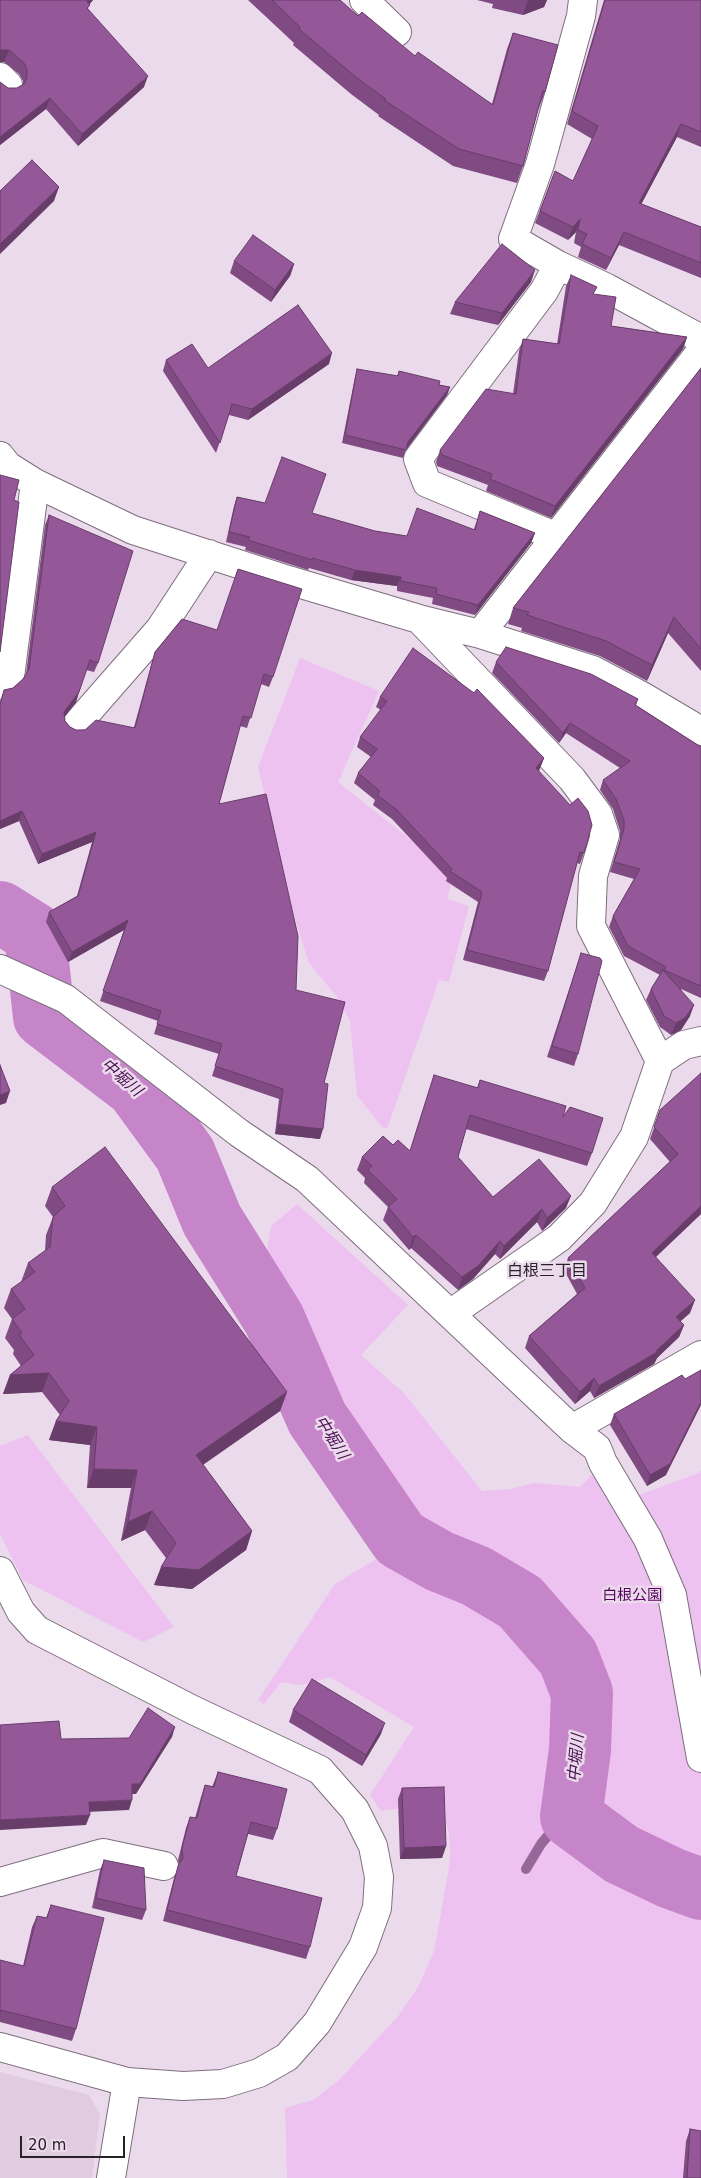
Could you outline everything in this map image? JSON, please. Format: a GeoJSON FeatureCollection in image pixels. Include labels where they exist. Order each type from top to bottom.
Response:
{"type":"FeatureCollection","features":[{"type":"Feature","properties":{"kind":"street"},"geometry":{"type":"LineString","coordinates":[[364,0],[398,32]]}},
{"type":"Feature","properties":{"kind":"street"},"geometry":{"type":"LineString","coordinates":[[583,0],[581,16],[540,164],[513,239],[558,265],[607,288],[701,339]]}},
{"type":"Feature","properties":{"kind":"street"},"geometry":{"type":"LineString","coordinates":[[557,537],[427,483],[418,459],[544,291],[558,265]]}},
{"type":"Feature","properties":{"kind":"street"},"geometry":{"type":"LineString","coordinates":[[480,634],[701,351]]}},
{"type":"Feature","properties":{"kind":"street"},"geometry":{"type":"LineString","coordinates":[[0,456],[8,466],[34,483],[133,530],[419,619],[480,634],[593,670],[701,731]]}},
{"type":"Feature","properties":{"kind":"street"},"geometry":{"type":"LineString","coordinates":[[0,685],[10,677],[34,483]]}},
{"type":"Feature","properties":{"kind":"street"},"geometry":{"type":"LineString","coordinates":[[76,725],[160,629],[208,554]]}},
{"type":"Feature","properties":{"kind":"street"},"geometry":{"type":"LineString","coordinates":[[419,619],[572,779],[598,814],[605,835],[593,876],[592,926],[660,1061]]}},
{"type":"Feature","properties":{"kind":"street"},"geometry":{"type":"LineString","coordinates":[[8,974],[66,999],[239,1133],[307,1179],[572,1429],[597,1448],[603,1463],[648,1539],[672,1595],[701,1758]]}},
{"type":"Feature","properties":{"kind":"street"},"geometry":{"type":"LineString","coordinates":[[450,1314],[559,1238],[593,1203],[634,1138],[660,1061],[684,1046],[701,1041]]}},
{"type":"Feature","properties":{"kind":"street"},"geometry":{"type":"LineString","coordinates":[[572,1429],[701,1355]]}},
{"type":"Feature","properties":{"kind":"street"},"geometry":{"type":"LineString","coordinates":[[0,1571],[21,1612],[37,1630],[193,1710],[320,1770],[355,1810],[373,1846],[379,1877],[377,1908],[363,1947],[318,2023],[286,2056],[260,2073],[223,2084],[183,2086],[127,2082],[0,2047]]}},
{"type":"Feature","properties":{"kind":"street"},"geometry":{"type":"LineString","coordinates":[[0,1882],[103,1853],[164,1866]]}},
{"type":"Feature","properties":{"kind":"street"},"geometry":{"type":"LineString","coordinates":[[111,2178],[127,2082]]}},
{"type":"Feature","properties":{"kind":"shaded area"},"geometry":{"type":"Polygon","coordinates":[[[0,2072],[89,2095],[100,2114],[92,2178],[0,2178],[0,2072]]]}},
{"type":"Feature","properties":{"kind":"green space"},"geometry":{"type":"Polygon","coordinates":[[[300,658],[379,691],[338,782],[454,874],[447,899],[469,906],[449,982],[439,980],[387,1129],[382,1127],[357,1095],[350,1021],[337,997],[309,963],[291,906],[258,767],[300,658]]]}},
{"type":"Feature","properties":{"kind":"green space","name":"白根公園"},"geometry":{"type":"Polygon","coordinates":[[[297,1204],[408,1305],[361,1355],[404,1393],[482,1491],[511,1489],[534,1483],[580,1487],[606,1460],[636,1496],[699,1473],[701,1470],[701,2178],[287,2178],[285,2108],[313,2100],[339,2080],[399,2015],[418,1987],[434,1952],[450,1853],[449,1832],[445,1820],[419,1813],[418,1806],[381,1811],[370,1795],[414,1727],[330,1677],[300,1685],[281,1682],[264,1704],[258,1700],[335,1584],[421,1532],[323,1386],[266,1257],[271,1226],[297,1204]]]}},
{"type":"Feature","properties":{"kind":"green space"},"geometry":{"type":"Polygon","coordinates":[[[28,1435],[174,1627],[143,1642],[23,1580],[0,1534],[0,1446],[28,1435]]]}},
{"type":"Feature","properties":{"kind":"building"},"geometry":{"type":"Polygon","coordinates":[[[0,0],[88,0],[87,2],[90,5],[87,8],[148,76],[82,134],[50,98],[0,137],[0,82],[8,88],[17,88],[24,84],[27,78],[27,70],[24,63],[9,50],[0,50],[0,0]]]}},
{"type":"Feature","properties":{"kind":"building"},"geometry":{"type":"Polygon","coordinates":[[[272,0],[340,0],[358,16],[362,12],[415,56],[418,52],[493,105],[513,33],[558,45],[545,92],[543,90],[523,166],[459,149],[384,100],[386,99],[357,78],[299,29],[300,27],[272,0]]]}},
{"type":"Feature","properties":{"kind":"building"},"geometry":{"type":"Polygon","coordinates":[[[605,0],[701,0],[701,132],[681,124],[639,203],[701,227],[701,263],[624,232],[611,258],[582,244],[587,234],[578,230],[580,219],[573,227],[540,211],[555,171],[573,181],[598,126],[572,111],[605,0]]]}},
{"type":"Feature","properties":{"kind":"building"},"geometry":{"type":"Polygon","coordinates":[[[32,160],[59,187],[0,244],[0,191],[32,160]]]}},
{"type":"Feature","properties":{"kind":"building"},"geometry":{"type":"Polygon","coordinates":[[[253,235],[294,264],[275,290],[234,261],[253,235]]]}},
{"type":"Feature","properties":{"kind":"building"},"geometry":{"type":"Polygon","coordinates":[[[502,244],[535,270],[502,313],[455,302],[502,244]]]}},
{"type":"Feature","properties":{"kind":"building"},"geometry":{"type":"Polygon","coordinates":[[[571,275],[597,287],[593,294],[616,297],[611,326],[687,337],[555,506],[490,479],[492,474],[442,455],[440,450],[486,389],[516,394],[523,339],[559,344],[571,275]]]}},
{"type":"Feature","properties":{"kind":"building"},"geometry":{"type":"Polygon","coordinates":[[[298,305],[332,353],[252,409],[232,404],[220,443],[166,360],[192,344],[208,368],[298,305]]]}},
{"type":"Feature","properties":{"kind":"building"},"geometry":{"type":"Polygon","coordinates":[[[701,368],[701,649],[674,617],[652,665],[606,641],[527,615],[529,612],[513,608],[701,368]]]}},
{"type":"Feature","properties":{"kind":"building"},"geometry":{"type":"Polygon","coordinates":[[[357,369],[398,376],[399,371],[440,381],[439,385],[450,387],[408,442],[406,450],[345,435],[357,369]]]}},
{"type":"Feature","properties":{"kind":"building"},"geometry":{"type":"Polygon","coordinates":[[[282,457],[326,474],[312,513],[375,531],[407,536],[417,508],[475,530],[480,511],[535,533],[478,605],[436,594],[437,588],[400,581],[401,577],[355,570],[312,558],[312,560],[248,540],[250,537],[229,532],[237,497],[265,503],[282,457]]]}},
{"type":"Feature","properties":{"kind":"building"},"geometry":{"type":"Polygon","coordinates":[[[0,475],[19,480],[14,500],[19,502],[0,652],[0,475]]]}},
{"type":"Feature","properties":{"kind":"building"},"geometry":{"type":"Polygon","coordinates":[[[49,515],[133,551],[98,663],[90,660],[79,692],[64,712],[65,721],[76,730],[85,730],[96,720],[135,728],[155,652],[182,619],[217,630],[238,569],[302,589],[273,677],[264,674],[251,718],[243,716],[219,804],[266,794],[298,936],[296,990],[345,1002],[324,1083],[328,1084],[323,1129],[278,1124],[283,1089],[215,1066],[222,1044],[157,1024],[161,1011],[103,991],[128,920],[72,952],[49,912],[78,896],[96,832],[42,854],[22,811],[0,821],[0,705],[4,690],[13,688],[23,679],[29,669],[49,515]]]}},
{"type":"Feature","properties":{"kind":"building"},"geometry":{"type":"Polygon","coordinates":[[[506,647],[591,674],[638,699],[635,705],[701,747],[701,986],[664,970],[666,967],[628,946],[613,916],[640,869],[614,862],[624,829],[624,820],[616,799],[603,780],[630,761],[570,723],[563,733],[496,662],[506,647]]]}},
{"type":"Feature","properties":{"kind":"building"},"geometry":{"type":"Polygon","coordinates":[[[413,648],[474,693],[477,689],[544,758],[536,768],[570,805],[578,798],[588,811],[592,825],[584,853],[580,852],[548,971],[467,950],[482,892],[450,871],[452,869],[396,809],[377,795],[380,791],[358,773],[377,749],[360,737],[387,701],[380,697],[413,648]]]}},
{"type":"Feature","properties":{"kind":"building"},"geometry":{"type":"Polygon","coordinates":[[[581,953],[600,958],[602,961],[578,1054],[552,1046],[581,953]]]}},
{"type":"Feature","properties":{"kind":"building"},"geometry":{"type":"Polygon","coordinates":[[[663,970],[694,1005],[685,1018],[676,1023],[664,1016],[651,989],[663,970]]]}},
{"type":"Feature","properties":{"kind":"building"},"geometry":{"type":"Polygon","coordinates":[[[0,1065],[10,1091],[0,1095],[0,1065]]]}},
{"type":"Feature","properties":{"kind":"building"},"geometry":{"type":"Polygon","coordinates":[[[701,1073],[701,1206],[652,1253],[695,1300],[676,1317],[684,1325],[656,1351],[659,1351],[599,1386],[594,1378],[580,1392],[529,1336],[585,1288],[568,1258],[678,1154],[654,1127],[660,1110],[701,1073]]]}},
{"type":"Feature","properties":{"kind":"building"},"geometry":{"type":"Polygon","coordinates":[[[434,1075],[478,1088],[480,1080],[566,1106],[563,1117],[570,1107],[603,1118],[592,1153],[470,1115],[458,1157],[493,1197],[539,1159],[571,1196],[547,1218],[542,1209],[504,1246],[500,1241],[478,1266],[462,1277],[416,1235],[413,1237],[388,1207],[397,1199],[368,1170],[372,1166],[362,1157],[383,1136],[393,1145],[398,1140],[410,1151],[434,1075]]]}},
{"type":"Feature","properties":{"kind":"building"},"geometry":{"type":"Polygon","coordinates":[[[105,1147],[287,1392],[196,1455],[252,1531],[199,1570],[161,1567],[176,1543],[152,1511],[128,1522],[137,1470],[94,1469],[97,1427],[56,1421],[69,1401],[49,1373],[10,1375],[34,1355],[19,1335],[22,1333],[12,1319],[25,1309],[11,1289],[35,1272],[28,1263],[50,1247],[53,1217],[65,1206],[52,1187],[105,1147]]]}},
{"type":"Feature","properties":{"kind":"building"},"geometry":{"type":"Polygon","coordinates":[[[701,1370],[701,1402],[670,1464],[650,1475],[614,1414],[682,1375],[685,1379],[701,1370]]]}},
{"type":"Feature","properties":{"kind":"building"},"geometry":{"type":"Polygon","coordinates":[[[312,1679],[385,1723],[366,1755],[293,1710],[312,1679]]]}},
{"type":"Feature","properties":{"kind":"building"},"geometry":{"type":"Polygon","coordinates":[[[148,1708],[175,1727],[140,1784],[132,1784],[132,1800],[89,1802],[90,1815],[0,1820],[0,1725],[59,1721],[61,1739],[129,1738],[148,1708]]]}},
{"type":"Feature","properties":{"kind":"building"},"geometry":{"type":"Polygon","coordinates":[[[218,1772],[287,1789],[277,1829],[251,1822],[236,1876],[322,1898],[310,1947],[167,1910],[178,1866],[183,1858],[182,1848],[190,1817],[197,1818],[205,1785],[214,1787],[218,1772]]]}},
{"type":"Feature","properties":{"kind":"building"},"geometry":{"type":"Polygon","coordinates":[[[444,1787],[446,1846],[404,1848],[402,1788],[444,1787]]]}},
{"type":"Feature","properties":{"kind":"building"},"geometry":{"type":"Polygon","coordinates":[[[104,1860],[144,1868],[146,1910],[96,1898],[104,1860]]]}},
{"type":"Feature","properties":{"kind":"building"},"geometry":{"type":"Polygon","coordinates":[[[51,1905],[104,1918],[76,2029],[1,2010],[0,2013],[0,1960],[24,1966],[37,1916],[47,1918],[51,1905]]]}},
{"type":"Feature","properties":{"kind":"building"},"geometry":{"type":"Polygon","coordinates":[[[690,2129],[701,2131],[701,2178],[687,2178],[690,2129]]]}},
{"type":"Feature","properties":{"kind":"waterway","name":"中堀川"},"geometry":{"type":"LineString","coordinates":[[0,912],[35,934],[44,1017],[136,1087],[185,1154],[212,1220],[274,1319],[317,1418],[400,1539],[439,1561],[476,1576],[520,1602],[568,1657],[582,1693],[580,1750],[571,1817],[621,1854],[671,1878],[701,1889]]}},
{"type":"Feature","properties":{"kind":"waterway"},"geometry":{"type":"LineString","coordinates":[[526,1869],[541,1844],[551,1832],[571,1817]]}},
{"type":"Feature","properties":{"kind":"district","name":"白根三丁目"},"geometry":{"type":"Point","coordinates":[547,1272]}}]}
